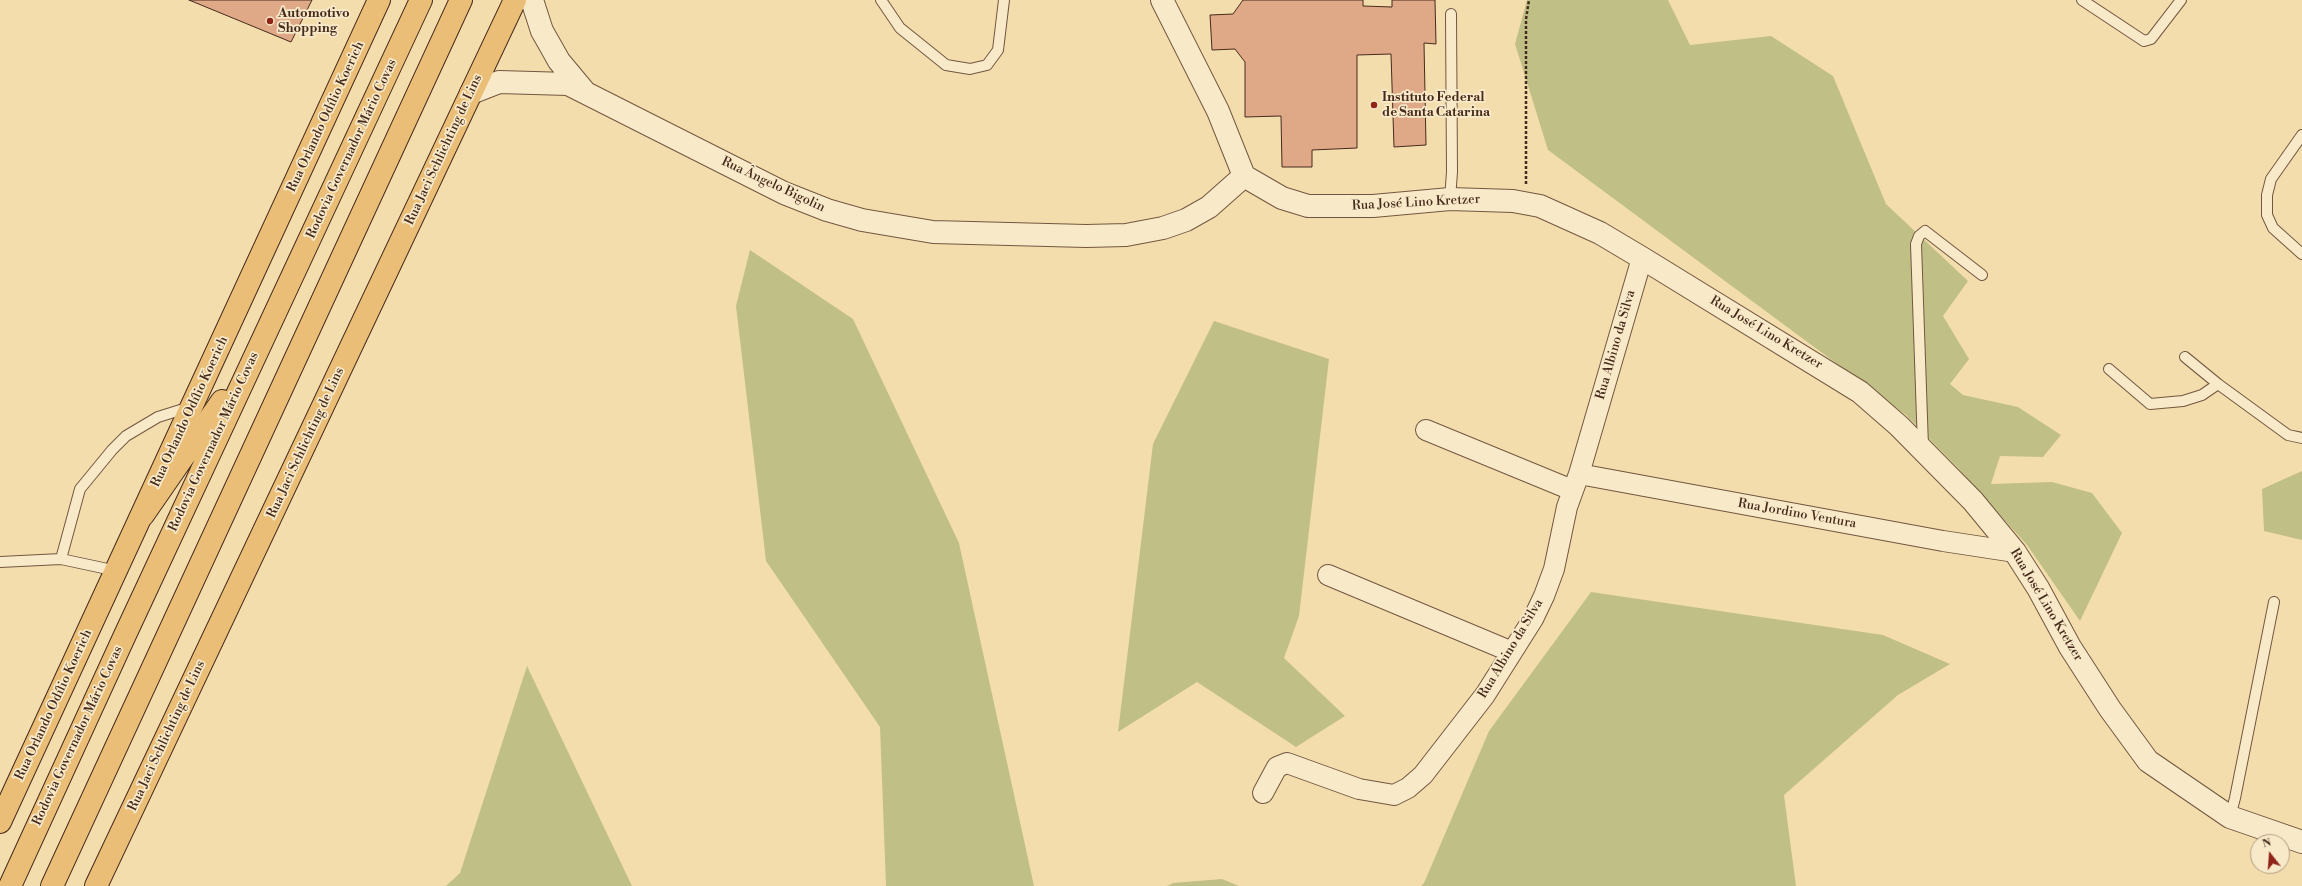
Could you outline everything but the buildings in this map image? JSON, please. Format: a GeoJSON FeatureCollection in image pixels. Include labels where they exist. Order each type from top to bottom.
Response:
{"type":"FeatureCollection","features":[{"type":"Feature","properties":{"kind":"main road","name":"Rua Orlando Odílio Koerich"},"geometry":{"type":"LineString","coordinates":[[0,822],[193,407],[379,0]]}},
{"type":"Feature","properties":{"kind":"main road","name":"Rodovia Governador Mário Covas"},"geometry":{"type":"LineString","coordinates":[[10,886],[255,354],[421,0]]}},
{"type":"Feature","properties":{"kind":"main road"},"geometry":{"type":"LineString","coordinates":[[52,886],[461,0]]}},
{"type":"Feature","properties":{"kind":"main road","name":"Rua Jaci Schlichting de Lins"},"geometry":{"type":"LineString","coordinates":[[96,886],[515,0]]}},
{"type":"Feature","properties":{"kind":"main road"},"geometry":{"type":"LineString","coordinates":[[143,515],[255,354]]}},
{"type":"Feature","properties":{"kind":"street"},"geometry":{"type":"LineString","coordinates":[[532,0],[542,31],[559,61],[587,93]]}},
{"type":"Feature","properties":{"kind":"street"},"geometry":{"type":"LineString","coordinates":[[1162,0],[1218,111],[1244,176]]}},
{"type":"Feature","properties":{"kind":"street","name":"Rua Ângelo Bigolin"},"geometry":{"type":"LineString","coordinates":[[471,93],[499,82],[527,81],[568,84],[784,193],[841,214],[900,228],[948,233],[1086,236],[1126,235],[1163,228],[1186,220],[1209,207],[1244,176]]}},
{"type":"Feature","properties":{"kind":"street","name":"Rua José Lino Kretzer"},"geometry":{"type":"LineString","coordinates":[[1244,176],[1282,198],[1308,206],[1373,206],[1450,199],[1526,203],[1556,213],[1600,233],[1860,392],[1923,450],[1973,501],[2015,552],[2038,588],[2070,647],[2110,709],[2148,761],[2230,817],[2302,842]]}},
{"type":"Feature","properties":{"kind":"street","name":"Rua Albino da Silva"},"geometry":{"type":"LineString","coordinates":[[1263,793],[1276,767],[1287,763],[1359,789],[1394,795],[1408,788],[1423,775],[1485,695],[1533,619],[1544,596],[1554,569],[1575,482],[1642,258]]}},
{"type":"Feature","properties":{"kind":"street","name":"Rua Jordino Ventura"},"geometry":{"type":"LineString","coordinates":[[1426,430],[1575,482],[2015,552]]}},
{"type":"Feature","properties":{"kind":"street"},"geometry":{"type":"LineString","coordinates":[[1328,575],[1512,652]]}},
{"type":"Feature","properties":{"kind":"lane"},"geometry":{"type":"LineString","coordinates":[[881,0],[900,28],[946,65],[970,69],[987,65],[998,50],[1004,0]]}},
{"type":"Feature","properties":{"kind":"lane"},"geometry":{"type":"LineString","coordinates":[[2082,0],[2144,41],[2151,39],[2181,0]]}},
{"type":"Feature","properties":{"kind":"lane"},"geometry":{"type":"LineString","coordinates":[[1450,14],[1452,172],[1450,199]]}},
{"type":"Feature","properties":{"kind":"lane"},"geometry":{"type":"LineString","coordinates":[[2302,135],[2271,179],[2267,195],[2267,215],[2273,228],[2302,254]]}},
{"type":"Feature","properties":{"kind":"lane"},"geometry":{"type":"LineString","coordinates":[[1923,450],[1916,244],[1919,236],[1925,231],[1982,275]]}},
{"type":"Feature","properties":{"kind":"lane"},"geometry":{"type":"LineString","coordinates":[[2185,357],[2218,384],[2288,435],[2302,438]]}},
{"type":"Feature","properties":{"kind":"lane"},"geometry":{"type":"LineString","coordinates":[[2109,369],[2150,404],[2189,399],[2202,395],[2218,384]]}},
{"type":"Feature","properties":{"kind":"lane"},"geometry":{"type":"LineString","coordinates":[[61,559],[80,489],[112,450],[126,436],[158,417],[193,407]]}},
{"type":"Feature","properties":{"kind":"lane"},"geometry":{"type":"LineString","coordinates":[[0,562],[61,559],[117,571]]}},
{"type":"Feature","properties":{"kind":"lane"},"geometry":{"type":"LineString","coordinates":[[2230,817],[2274,602]]}},
{"type":"Feature","properties":{"kind":"path"},"geometry":{"type":"LineString","coordinates":[[1526,203],[1526,19],[1529,0]]}},
{"type":"Feature","properties":{"kind":"green space"},"geometry":{"type":"Polygon","coordinates":[[[1527,0],[1668,0],[1690,45],[1771,36],[1833,76],[1886,204],[1968,281],[1943,316],[1969,359],[1950,384],[1963,395],[2018,407],[2061,435],[2043,457],[2000,456],[1991,484],[2052,482],[2092,493],[2122,533],[2080,621],[2027,545],[1959,469],[1906,415],[1548,150],[1515,44],[1527,0]]]}},
{"type":"Feature","properties":{"kind":"green space"},"geometry":{"type":"Polygon","coordinates":[[[750,250],[853,319],[959,543],[1034,886],[886,886],[880,727],[766,561],[736,306],[750,250]]]}},
{"type":"Feature","properties":{"kind":"green space"},"geometry":{"type":"Polygon","coordinates":[[[1214,321],[1329,359],[1299,616],[1284,658],[1345,716],[1296,747],[1197,682],[1118,732],[1153,444],[1214,321]]]}},
{"type":"Feature","properties":{"kind":"green space"},"geometry":{"type":"Polygon","coordinates":[[[2302,471],[2302,540],[2264,531],[2262,489],[2302,471]]]}},
{"type":"Feature","properties":{"kind":"green space"},"geometry":{"type":"Polygon","coordinates":[[[1591,592],[1883,635],[1950,664],[1898,695],[1784,795],[1796,886],[1421,886],[1424,883],[1489,731],[1591,592]]]}},
{"type":"Feature","properties":{"kind":"green space"},"geometry":{"type":"Polygon","coordinates":[[[527,666],[632,886],[446,886],[460,873],[527,666]]]}},
{"type":"Feature","properties":{"kind":"green space"},"geometry":{"type":"Polygon","coordinates":[[[1222,879],[1239,886],[1167,886],[1173,883],[1222,879]]]}},
{"type":"Feature","properties":{"kind":"place","name":"Automotivo Shopping"},"geometry":{"type":"Point","coordinates":[270,21]}},
{"type":"Feature","properties":{"kind":"place","name":"Instituto Federal de Santa Catarina"},"geometry":{"type":"Point","coordinates":[1374,105]}}]}
